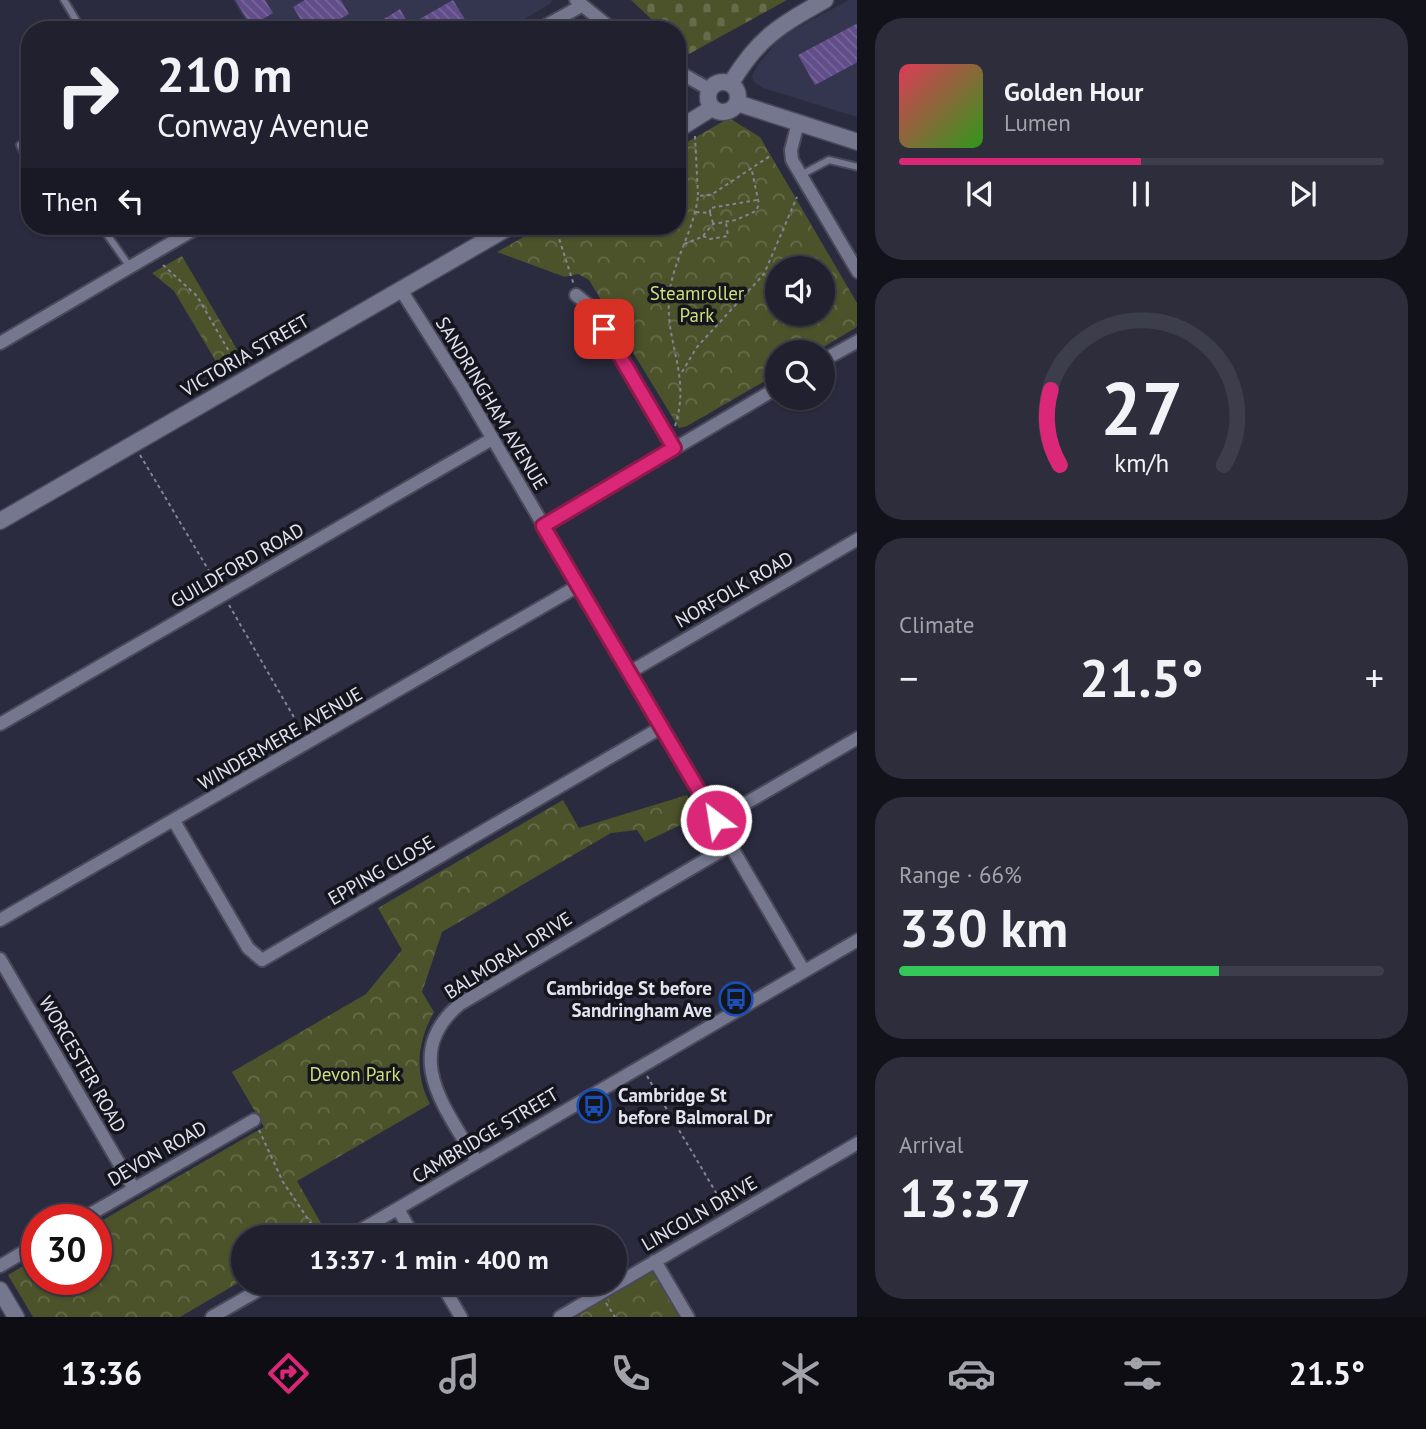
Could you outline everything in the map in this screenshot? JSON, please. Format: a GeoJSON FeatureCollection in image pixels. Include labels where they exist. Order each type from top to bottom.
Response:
{"type":"FeatureCollection","features":[{"type":"Feature","properties":{"kind":"street"},"geometry":{"type":"LineString","coordinates":[[731,83],[748,56],[765,37],[825,0]]}},
{"type":"Feature","properties":{"kind":"street"},"geometry":{"type":"LineString","coordinates":[[551,21],[578,3],[601,21]]}},
{"type":"Feature","properties":{"kind":"street"},"geometry":{"type":"LineString","coordinates":[[686,76],[709,89]]}},
{"type":"Feature","properties":{"kind":"street"},"geometry":{"type":"LineString","coordinates":[[721,81],[731,83],[737,90],[737,103],[726,112],[712,108],[707,99],[709,89],[721,81]]}},
{"type":"Feature","properties":{"kind":"street"},"geometry":{"type":"LineString","coordinates":[[737,103],[857,142]]}},
{"type":"Feature","properties":{"kind":"street"},"geometry":{"type":"LineString","coordinates":[[686,124],[712,108]]}},
{"type":"Feature","properties":{"kind":"street"},"geometry":{"type":"LineString","coordinates":[[798,123],[791,153],[857,272]]}},
{"type":"Feature","properties":{"kind":"street"},"geometry":{"type":"LineString","coordinates":[[0,343],[185,235]]}},
{"type":"Feature","properties":{"kind":"street","name":"VICTORIA STREET"},"geometry":{"type":"LineString","coordinates":[[0,521],[496,235]]}},
{"type":"Feature","properties":{"kind":"street","name":"SANDRINGHAM AVENUE"},"geometry":{"type":"LineString","coordinates":[[401,290],[630,672],[804,971]]}},
{"type":"Feature","properties":{"kind":"street"},"geometry":{"type":"LineString","coordinates":[[576,295],[591,307],[671,443]]}},
{"type":"Feature","properties":{"kind":"street"},"geometry":{"type":"LineString","coordinates":[[835,354],[857,341]]}},
{"type":"Feature","properties":{"kind":"street"},"geometry":{"type":"LineString","coordinates":[[543,526],[671,443],[765,394]]}},
{"type":"Feature","properties":{"kind":"street","name":"GUILDFORD ROAD"},"geometry":{"type":"LineString","coordinates":[[0,724],[492,439]]}},
{"type":"Feature","properties":{"kind":"street","name":"NORFOLK ROAD"},"geometry":{"type":"LineString","coordinates":[[630,672],[857,539]]}},
{"type":"Feature","properties":{"kind":"street","name":"WINDERMERE AVENUE"},"geometry":{"type":"LineString","coordinates":[[0,920],[578,586]]}},
{"type":"Feature","properties":{"kind":"street","name":"EPPING CLOSE"},"geometry":{"type":"LineString","coordinates":[[174,821],[248,948],[262,960],[662,727]]}},
{"type":"Feature","properties":{"kind":"street"},"geometry":{"type":"LineString","coordinates":[[716,820],[857,738]]}},
{"type":"Feature","properties":{"kind":"street","name":"BALMORAL DRIVE"},"geometry":{"type":"LineString","coordinates":[[477,1162],[439,1098],[430,1072],[432,1043],[445,1017],[460,1004],[731,845]]}},
{"type":"Feature","properties":{"kind":"street","name":"CAMBRIDGE STREET"},"geometry":{"type":"LineString","coordinates":[[370,1225],[857,940]]}},
{"type":"Feature","properties":{"kind":"street","name":"WORCESTER ROAD"},"geometry":{"type":"LineString","coordinates":[[0,960],[134,1189]]}},
{"type":"Feature","properties":{"kind":"street","name":"DEVON ROAD"},"geometry":{"type":"LineString","coordinates":[[108,1204],[254,1119]]}},
{"type":"Feature","properties":{"kind":"street","name":"LINCOLN DRIVE"},"geometry":{"type":"LineString","coordinates":[[627,1277],[857,1143]]}},
{"type":"Feature","properties":{"kind":"street"},"geometry":{"type":"LineString","coordinates":[[398,1209],[407,1225]]}},
{"type":"Feature","properties":{"kind":"street"},"geometry":{"type":"LineString","coordinates":[[0,1266],[21,1254]]}},
{"type":"Feature","properties":{"kind":"street"},"geometry":{"type":"LineString","coordinates":[[655,1261],[688,1317]]}},
{"type":"Feature","properties":{"kind":"street"},"geometry":{"type":"LineString","coordinates":[[212,1317],[250,1295]]}},
{"type":"Feature","properties":{"kind":"street"},"geometry":{"type":"LineString","coordinates":[[448,1295],[461,1317]]}},
{"type":"Feature","properties":{"kind":"street","name":"LINCOLN DRIVE"},"geometry":{"type":"LineString","coordinates":[[560,1317],[597,1295]]}},
{"type":"Feature","properties":{"kind":"street"},"geometry":{"type":"LineString","coordinates":[[2,1298],[16,1317]]}},
{"type":"Feature","properties":{"kind":"lane"},"geometry":{"type":"LineString","coordinates":[[64,0],[77,21]]}},
{"type":"Feature","properties":{"kind":"lane"},"geometry":{"type":"LineString","coordinates":[[801,175],[829,160],[857,166]]}},
{"type":"Feature","properties":{"kind":"lane"},"geometry":{"type":"LineString","coordinates":[[107,235],[130,267]]}},
{"type":"Feature","properties":{"kind":"path"},"geometry":{"type":"LineString","coordinates":[[671,443],[678,418],[681,374],[671,336],[669,300],[671,284],[696,212],[698,196],[695,136]]}},
{"type":"Feature","properties":{"kind":"path"},"geometry":{"type":"LineString","coordinates":[[698,196],[711,195],[770,156]]}},
{"type":"Feature","properties":{"kind":"path"},"geometry":{"type":"LineString","coordinates":[[684,244],[703,236],[713,224],[754,213],[758,208],[758,200],[751,170]]}},
{"type":"Feature","properties":{"kind":"path"},"geometry":{"type":"LineString","coordinates":[[681,374],[697,347],[764,274],[797,197]]}},
{"type":"Feature","properties":{"kind":"path"},"geometry":{"type":"LineString","coordinates":[[713,224],[710,208],[758,200]]}},
{"type":"Feature","properties":{"kind":"path"},"geometry":{"type":"LineString","coordinates":[[696,212],[710,213]]}},
{"type":"Feature","properties":{"kind":"path"},"geometry":{"type":"LineString","coordinates":[[703,236],[709,239],[728,236],[726,222]]}},
{"type":"Feature","properties":{"kind":"path"},"geometry":{"type":"LineString","coordinates":[[558,235],[576,295]]}},
{"type":"Feature","properties":{"kind":"path"},"geometry":{"type":"LineString","coordinates":[[163,265],[197,296],[239,368]]}},
{"type":"Feature","properties":{"kind":"path"},"geometry":{"type":"LineString","coordinates":[[139,453],[220,590]]}},
{"type":"Feature","properties":{"kind":"path"},"geometry":{"type":"LineString","coordinates":[[226,600],[309,743]]}},
{"type":"Feature","properties":{"kind":"path"},"geometry":{"type":"LineString","coordinates":[[641,1066],[731,1217]]}},
{"type":"Feature","properties":{"kind":"path"},"geometry":{"type":"LineString","coordinates":[[254,1119],[283,1182],[312,1225]]}},
{"type":"Feature","properties":{"kind":"path"},"geometry":{"type":"LineString","coordinates":[[601,1295],[615,1317]]}},
{"type":"Feature","properties":{"kind":"shaded area"},"geometry":{"type":"Polygon","coordinates":[[[233,0],[552,0],[550,4],[521,21],[245,21],[233,0]]]}},
{"type":"Feature","properties":{"kind":"shaded area"},"geometry":{"type":"Polygon","coordinates":[[[849,0],[857,0],[857,117],[763,88],[754,82],[752,76],[757,66],[781,36],[849,0]]]}},
{"type":"Feature","properties":{"kind":"green space"},"geometry":{"type":"Polygon","coordinates":[[[631,0],[787,0],[689,54],[686,51],[686,21],[653,21],[631,0]]]}},
{"type":"Feature","properties":{"kind":"green space","name":"Steamroller Park"},"geometry":{"type":"Polygon","coordinates":[[[729,118],[760,137],[830,256],[765,256],[765,326],[835,326],[835,265],[857,303],[857,327],[835,340],[765,340],[765,381],[679,428],[589,280],[578,274],[565,277],[497,252],[527,235],[686,235],[686,143],[729,118]]]}},
{"type":"Feature","properties":{"kind":"green space"},"geometry":{"type":"Polygon","coordinates":[[[182,256],[242,358],[221,370],[174,291],[152,273],[182,256]]]}},
{"type":"Feature","properties":{"kind":"green space","name":"Devon Park"},"geometry":{"type":"Polygon","coordinates":[[[687,795],[699,816],[645,842],[637,830],[611,833],[442,932],[422,992],[434,1012],[424,1035],[420,1058],[421,1081],[430,1104],[297,1181],[322,1225],[231,1225],[231,1287],[180,1317],[33,1317],[8,1275],[21,1267],[21,1295],[112,1295],[112,1215],[264,1127],[232,1072],[366,994],[402,950],[378,908],[563,800],[579,828],[687,795]]]}},
{"type":"Feature","properties":{"kind":"green space"},"geometry":{"type":"Polygon","coordinates":[[[651,1272],[656,1274],[682,1317],[572,1317],[611,1295],[627,1295],[627,1286],[651,1272]]]}},
{"type":"Feature","properties":{"kind":"building"},"geometry":{"type":"Polygon","coordinates":[[[235,0],[265,0],[273,13],[259,21],[248,21],[235,0]]]}},
{"type":"Feature","properties":{"kind":"building"},"geometry":{"type":"Polygon","coordinates":[[[305,0],[341,0],[349,14],[340,19],[341,21],[299,21],[293,7],[305,0]]]}},
{"type":"Feature","properties":{"kind":"building"},"geometry":{"type":"Polygon","coordinates":[[[453,0],[466,21],[416,21],[453,0]]]}},
{"type":"Feature","properties":{"kind":"building"},"geometry":{"type":"Polygon","coordinates":[[[400,9],[407,21],[381,21],[400,9]]]}},
{"type":"Feature","properties":{"kind":"building"},"geometry":{"type":"Polygon","coordinates":[[[857,24],[857,63],[815,85],[798,55],[857,24]]]}},
{"type":"Feature","properties":{"kind":"place","name":"Cambridge St before Sandringham Ave"},"geometry":{"type":"Point","coordinates":[736,999]}},
{"type":"Feature","properties":{"kind":"place","name":"Cambridge St before Balmoral Dr"},"geometry":{"type":"Point","coordinates":[594,1106]}},
{"type":"Feature","properties":{"kind":"route"},"geometry":{"type":"LineString","coordinates":[[604,329],[674,448],[543,526],[716,820]]}}]}
